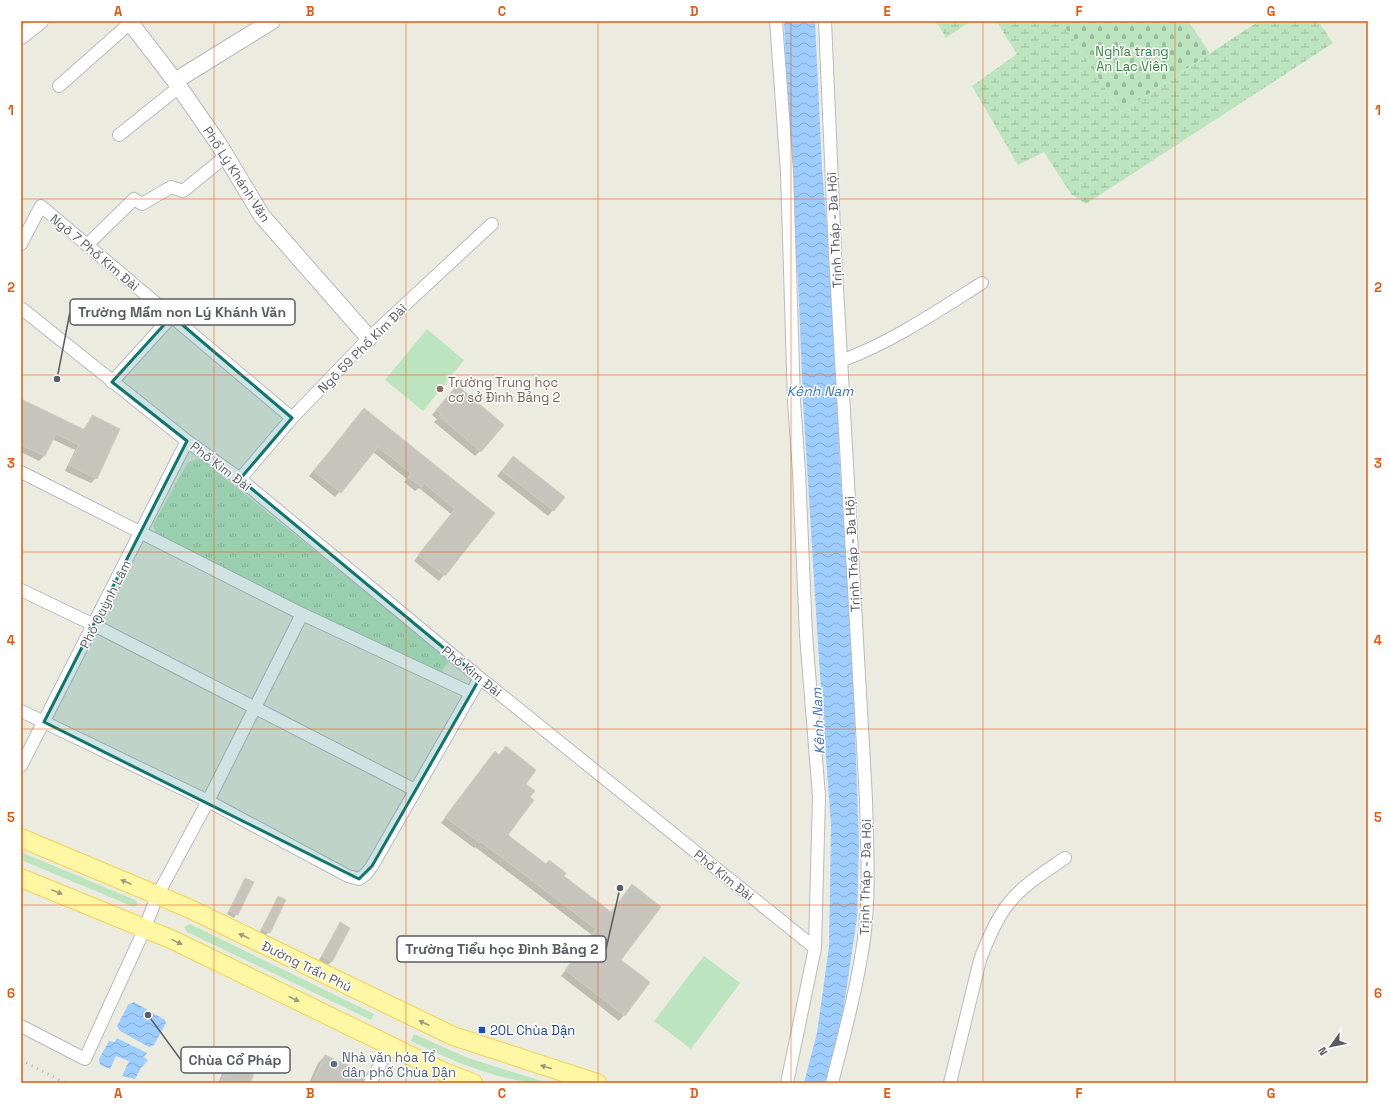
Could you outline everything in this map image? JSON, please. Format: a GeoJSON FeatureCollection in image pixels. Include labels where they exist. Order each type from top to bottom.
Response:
{"type":"FeatureCollection","features":[{"type":"Feature","properties":{"kind":"main road"},"geometry":{"type":"LineString","coordinates":[[21,36],[40,21]]}},
{"type":"Feature","properties":{"kind":"main road"},"geometry":{"type":"LineString","coordinates":[[177,84],[272,21]]}},
{"type":"Feature","properties":{"kind":"main road","name":"Phố Lý Khánh Văn"},"geometry":{"type":"LineString","coordinates":[[129,22],[177,84],[226,156],[262,216],[369,338]]}},
{"type":"Feature","properties":{"kind":"main road","name":"Đường Trần Phú"},"geometry":{"type":"LineString","coordinates":[[21,838],[188,908],[453,1036],[563,1078],[597,1083]]}},
{"type":"Feature","properties":{"kind":"main road"},"geometry":{"type":"LineString","coordinates":[[21,878],[145,928],[444,1072],[473,1083]]}},
{"type":"Feature","properties":{"kind":"street"},"geometry":{"type":"LineString","coordinates":[[776,21],[787,172],[794,401],[799,472],[806,635],[819,796],[815,948],[787,1083]]}},
{"type":"Feature","properties":{"kind":"street","name":"Trịnh Tháp - Đa Hội"},"geometry":{"type":"LineString","coordinates":[[825,21],[835,253],[866,799],[867,876],[864,938],[856,983],[832,1083]]}},
{"type":"Feature","properties":{"kind":"street"},"geometry":{"type":"LineString","coordinates":[[59,86],[129,22]]}},
{"type":"Feature","properties":{"kind":"street"},"geometry":{"type":"LineString","coordinates":[[119,135],[177,84]]}},
{"type":"Feature","properties":{"kind":"street"},"geometry":{"type":"LineString","coordinates":[[87,245],[134,198],[142,204],[171,187],[183,191],[226,156]]}},
{"type":"Feature","properties":{"kind":"street","name":"Ngõ 7 Phố Kim Đài"},"geometry":{"type":"LineString","coordinates":[[21,244],[41,206],[292,418]]}},
{"type":"Feature","properties":{"kind":"street","name":"Ngõ 59 Phố Kim Đài"},"geometry":{"type":"LineString","coordinates":[[240,479],[292,418],[369,338],[492,224]]}},
{"type":"Feature","properties":{"kind":"street"},"geometry":{"type":"LineString","coordinates":[[841,361],[865,352],[894,337],[982,283]]}},
{"type":"Feature","properties":{"kind":"street","name":"Phố Kim Đài"},"geometry":{"type":"LineString","coordinates":[[21,308],[186,441],[240,479],[480,678],[815,948]]}},
{"type":"Feature","properties":{"kind":"street"},"geometry":{"type":"LineString","coordinates":[[112,382],[172,316]]}},
{"type":"Feature","properties":{"kind":"street","name":"Phố Quỳnh Lâm"},"geometry":{"type":"LineString","coordinates":[[21,766],[142,532],[186,441]]}},
{"type":"Feature","properties":{"kind":"street"},"geometry":{"type":"LineString","coordinates":[[21,472],[302,614],[471,693]]}},
{"type":"Feature","properties":{"kind":"street"},"geometry":{"type":"LineString","coordinates":[[21,590],[94,625],[415,790]]}},
{"type":"Feature","properties":{"kind":"street"},"geometry":{"type":"LineString","coordinates":[[21,1026],[85,1059],[145,928],[157,896],[208,801],[302,614]]}},
{"type":"Feature","properties":{"kind":"street"},"geometry":{"type":"LineString","coordinates":[[21,711],[208,801],[348,876],[359,879],[366,874],[372,866],[480,678]]}},
{"type":"Feature","properties":{"kind":"street"},"geometry":{"type":"LineString","coordinates":[[950,1083],[980,960],[986,942],[1009,903],[1065,858]]}},
{"type":"Feature","properties":{"kind":"street"},"geometry":{"type":"LineString","coordinates":[[370,1083],[390,1046]]}},
{"type":"Feature","properties":{"kind":"highlighted area"},"geometry":{"type":"Polygon","coordinates":[[[172,316],[292,418],[240,479],[480,678],[372,866],[359,879],[44,722],[187,441],[112,382],[172,316]]]}},
{"type":"Feature","properties":{"kind":"green space"},"geometry":{"type":"Polygon","coordinates":[[[936,21],[971,21],[946,38],[936,21]]]}},
{"type":"Feature","properties":{"kind":"green space"},"geometry":{"type":"Polygon","coordinates":[[[996,21],[1061,21],[1121,112],[1259,21],[1318,21],[1333,43],[1086,204],[1071,194],[1044,152],[1018,165],[972,86],[1017,54],[996,21]]]}},
{"type":"Feature","properties":{"kind":"green space","name":"Nghĩa trang An Lạc Viên"},"geometry":{"type":"Polygon","coordinates":[[[1061,21],[1188,21],[1210,53],[1121,112],[1061,21]]]}},
{"type":"Feature","properties":{"kind":"green space"},"geometry":{"type":"Polygon","coordinates":[[[427,329],[464,360],[423,411],[385,380],[427,329]]]}},
{"type":"Feature","properties":{"kind":"green space"},"geometry":{"type":"Polygon","coordinates":[[[198,459],[205,462],[445,656],[448,662],[441,673],[435,673],[156,534],[153,525],[188,462],[198,459]]]}},
{"type":"Feature","properties":{"kind":"green space"},"geometry":{"type":"Polygon","coordinates":[[[21,852],[135,900],[138,904],[134,907],[21,860],[21,852]]]}},
{"type":"Feature","properties":{"kind":"green space"},"geometry":{"type":"Polygon","coordinates":[[[190,924],[374,1014],[371,1020],[187,932],[184,927],[190,924]]]}},
{"type":"Feature","properties":{"kind":"green space"},"geometry":{"type":"Polygon","coordinates":[[[704,956],[740,983],[691,1049],[654,1021],[704,956]]]}},
{"type":"Feature","properties":{"kind":"green space"},"geometry":{"type":"Polygon","coordinates":[[[414,1034],[468,1058],[548,1083],[513,1079],[478,1070],[411,1041],[414,1034]]]}},
{"type":"Feature","properties":{"kind":"water","name":"Kênh Nam"},"geometry":{"type":"Polygon","coordinates":[[[784,21],[815,21],[822,168],[834,313],[839,450],[852,646],[859,844],[857,918],[842,1019],[826,1083],[804,1083],[817,1033],[829,947],[831,826],[803,401],[798,281],[790,181],[784,21]]]}},
{"type":"Feature","properties":{"kind":"water"},"geometry":{"type":"Polygon","coordinates":[[[134,1002],[165,1020],[166,1023],[154,1045],[149,1047],[120,1031],[117,1026],[128,1005],[134,1002]]]}},
{"type":"Feature","properties":{"kind":"water"},"geometry":{"type":"Polygon","coordinates":[[[117,1038],[147,1053],[144,1057],[148,1060],[141,1068],[135,1079],[122,1076],[129,1061],[116,1056],[110,1069],[100,1065],[99,1059],[109,1041],[115,1042],[117,1038]]]}},
{"type":"Feature","properties":{"kind":"building"},"geometry":{"type":"Polygon","coordinates":[[[457,385],[504,425],[481,452],[439,416],[441,414],[436,410],[457,385]]]}},
{"type":"Feature","properties":{"kind":"building"},"geometry":{"type":"Polygon","coordinates":[[[21,399],[85,430],[92,415],[120,429],[97,479],[69,465],[79,445],[56,434],[45,456],[21,445],[21,399]]]}},
{"type":"Feature","properties":{"kind":"building"},"geometry":{"type":"Polygon","coordinates":[[[364,408],[495,513],[445,576],[418,555],[455,509],[424,483],[421,487],[408,477],[411,473],[378,447],[341,493],[314,471],[364,408]]]}},
{"type":"Feature","properties":{"kind":"building"},"geometry":{"type":"Polygon","coordinates":[[[513,456],[565,497],[554,511],[502,471],[513,456]]]}},
{"type":"Feature","properties":{"kind":"building"},"geometry":{"type":"Polygon","coordinates":[[[506,746],[536,770],[526,784],[535,791],[530,797],[534,800],[508,835],[546,864],[549,860],[566,873],[564,876],[611,912],[632,884],[661,907],[621,960],[650,982],[625,1016],[565,970],[596,929],[481,842],[480,843],[445,817],[495,751],[499,755],[506,746]]]}},
{"type":"Feature","properties":{"kind":"building"},"geometry":{"type":"Polygon","coordinates":[[[245,878],[254,882],[238,915],[229,911],[245,878]]]}},
{"type":"Feature","properties":{"kind":"building"},"geometry":{"type":"Polygon","coordinates":[[[278,896],[286,900],[270,933],[262,929],[278,896]]]}},
{"type":"Feature","properties":{"kind":"building"},"geometry":{"type":"Polygon","coordinates":[[[340,922],[350,928],[332,962],[322,956],[340,922]]]}},
{"type":"Feature","properties":{"kind":"building","name":"Nhà văn hóa Tổ dân phố Chùa Dận"},"geometry":{"type":"Polygon","coordinates":[[[325,1055],[367,1073],[363,1083],[312,1083],[325,1055]]]}},
{"type":"Feature","properties":{"kind":"building"},"geometry":{"type":"Polygon","coordinates":[[[231,1061],[254,1073],[250,1083],[220,1083],[231,1061]]]}},
{"type":"Feature","properties":{"kind":"railway"},"geometry":{"type":"LineString","coordinates":[[21,1060],[65,1083]]}},
{"type":"Feature","properties":{"kind":"place","name":"Trường Mầm non Lý Khánh Văn"},"geometry":{"type":"Point","coordinates":[57,379]}},
{"type":"Feature","properties":{"kind":"place","name":"Trường Trung học cơ sở Đình Bảng 2"},"geometry":{"type":"Point","coordinates":[440,389]}},
{"type":"Feature","properties":{"kind":"place","name":"Trường Tiểu học Đình Bảng 2"},"geometry":{"type":"Point","coordinates":[620,888]}},
{"type":"Feature","properties":{"kind":"place","name":"Chùa Cổ Pháp"},"geometry":{"type":"Point","coordinates":[148,1015]}},
{"type":"Feature","properties":{"kind":"place","name":"20L Chùa Dận"},"geometry":{"type":"Point","coordinates":[482,1030]}},
{"type":"Feature","properties":{"kind":"place","name":"Nhà văn hóa Tổ dân phố Chùa Dận"},"geometry":{"type":"Point","coordinates":[334,1064]}}]}
